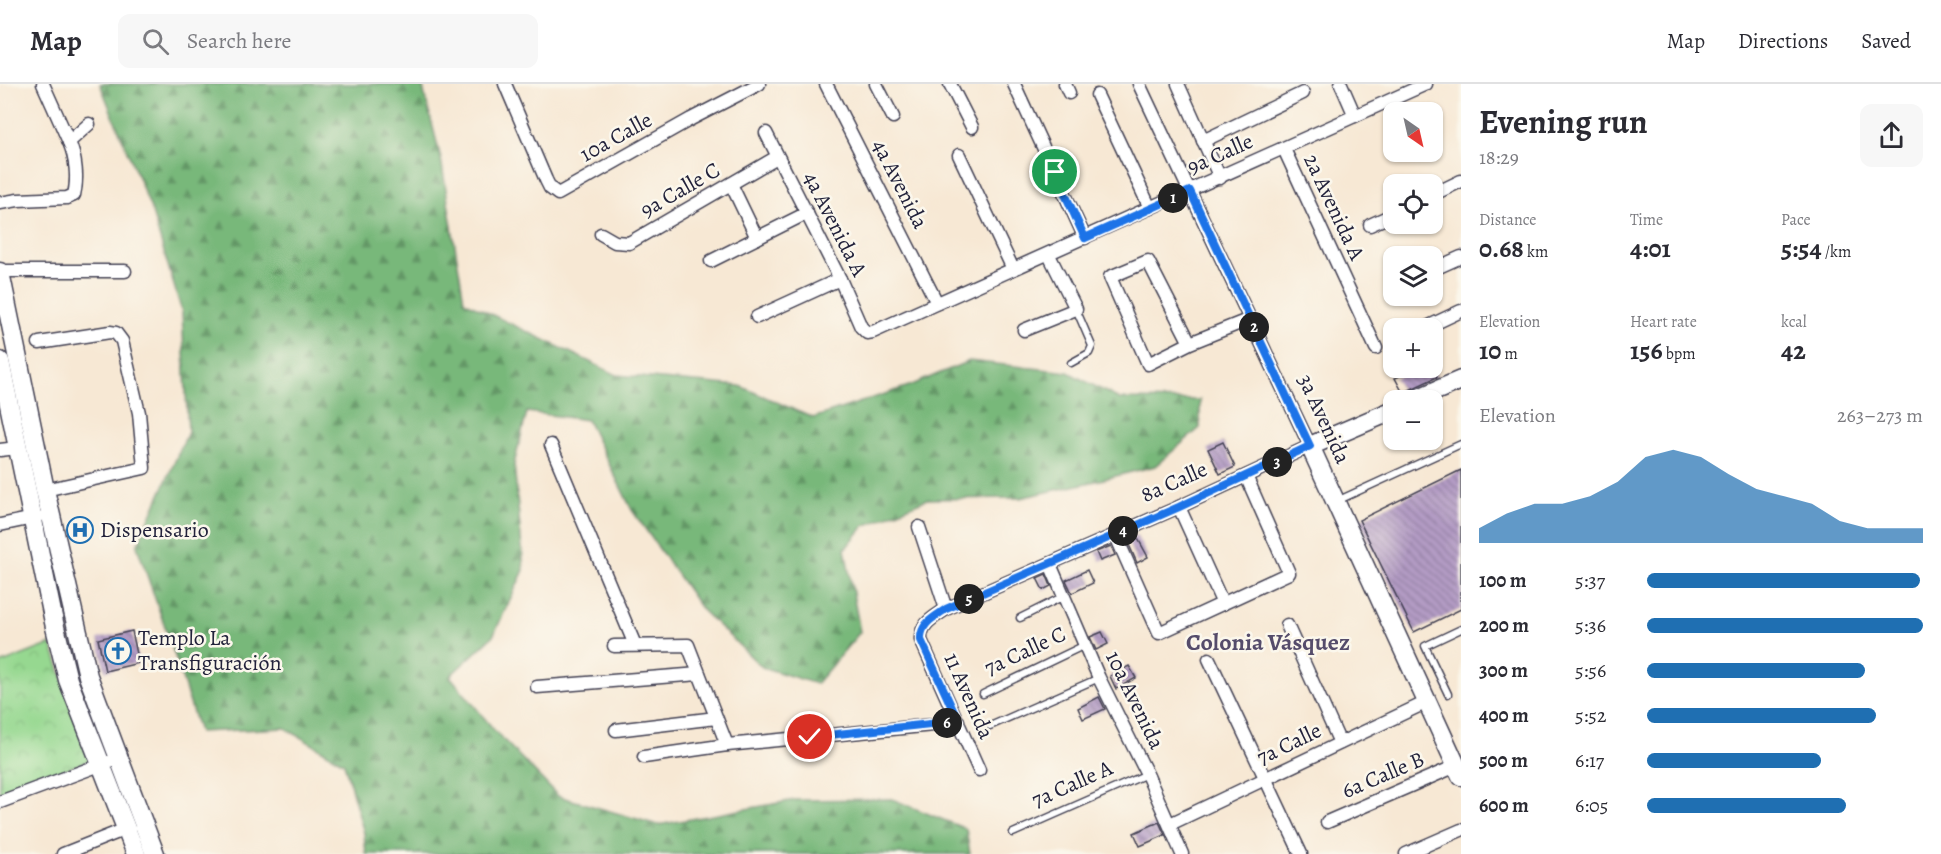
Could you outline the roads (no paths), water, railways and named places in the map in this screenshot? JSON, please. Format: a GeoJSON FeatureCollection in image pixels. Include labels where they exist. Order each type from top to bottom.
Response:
{"type":"FeatureCollection","features":[{"type":"Feature","properties":{"kind":"street"},"geometry":{"type":"LineString","coordinates":[[0,203],[67,198],[74,195],[76,186],[74,152],[43,84]]}},
{"type":"Feature","properties":{"kind":"street","name":"10a Calle"},"geometry":{"type":"LineString","coordinates":[[505,84],[546,180],[550,188],[558,194],[691,119],[759,84]]}},
{"type":"Feature","properties":{"kind":"street","name":"4a Avenida"},"geometry":{"type":"LineString","coordinates":[[826,84],[937,303]]}},
{"type":"Feature","properties":{"kind":"street"},"geometry":{"type":"LineString","coordinates":[[876,84],[893,117]]}},
{"type":"Feature","properties":{"kind":"street"},"geometry":{"type":"LineString","coordinates":[[950,84],[972,127]]}},
{"type":"Feature","properties":{"kind":"street"},"geometry":{"type":"LineString","coordinates":[[1014,84],[1085,238]]}},
{"type":"Feature","properties":{"kind":"street","name":"3a Avenida"},"geometry":{"type":"LineString","coordinates":[[1139,84],[1310,446],[1459,771]]}},
{"type":"Feature","properties":{"kind":"street"},"geometry":{"type":"LineString","coordinates":[[1341,84],[1355,116]]}},
{"type":"Feature","properties":{"kind":"street","name":"9a Calle"},"geometry":{"type":"LineString","coordinates":[[867,333],[1049,255],[1426,84]]}},
{"type":"Feature","properties":{"kind":"street"},"geometry":{"type":"LineString","coordinates":[[1180,85],[1220,178]]}},
{"type":"Feature","properties":{"kind":"street"},"geometry":{"type":"LineString","coordinates":[[1203,141],[1303,93]]}},
{"type":"Feature","properties":{"kind":"street"},"geometry":{"type":"LineString","coordinates":[[1097,94],[1150,208]]}},
{"type":"Feature","properties":{"kind":"street"},"geometry":{"type":"LineString","coordinates":[[69,142],[89,124]]}},
{"type":"Feature","properties":{"kind":"street","name":"4a Avenida A"},"geometry":{"type":"LineString","coordinates":[[766,133],[840,279],[861,327],[867,333]]}},
{"type":"Feature","properties":{"kind":"street","name":"2a Avenida A"},"geometry":{"type":"LineString","coordinates":[[1284,149],[1376,348]]}},
{"type":"Feature","properties":{"kind":"street"},"geometry":{"type":"LineString","coordinates":[[959,155],[1013,269]]}},
{"type":"Feature","properties":{"kind":"street","name":"9a Calle C"},"geometry":{"type":"LineString","coordinates":[[601,234],[615,242],[629,243],[777,157]]}},
{"type":"Feature","properties":{"kind":"street"},"geometry":{"type":"LineString","coordinates":[[1443,190],[1461,181]]}},
{"type":"Feature","properties":{"kind":"street"},"geometry":{"type":"LineString","coordinates":[[731,184],[757,238]]}},
{"type":"Feature","properties":{"kind":"street"},"geometry":{"type":"LineString","coordinates":[[711,261],[807,213]]}},
{"type":"Feature","properties":{"kind":"street"},"geometry":{"type":"LineString","coordinates":[[1370,225],[1383,219]]}},
{"type":"Feature","properties":{"kind":"street"},"geometry":{"type":"LineString","coordinates":[[1024,330],[1076,309],[1049,255]]}},
{"type":"Feature","properties":{"kind":"street"},"geometry":{"type":"LineString","coordinates":[[1443,265],[1461,257]]}},
{"type":"Feature","properties":{"kind":"street"},"geometry":{"type":"LineString","coordinates":[[1190,343],[1148,261],[1110,278],[1148,364],[1190,343],[1250,319]]}},
{"type":"Feature","properties":{"kind":"street"},"geometry":{"type":"LineString","coordinates":[[125,271],[0,272],[45,490],[88,676],[126,829],[136,854]]}},
{"type":"Feature","properties":{"kind":"street"},"geometry":{"type":"LineString","coordinates":[[757,317],[840,279]]}},
{"type":"Feature","properties":{"kind":"street"},"geometry":{"type":"LineString","coordinates":[[1443,320],[1461,311]]}},
{"type":"Feature","properties":{"kind":"street"},"geometry":{"type":"LineString","coordinates":[[39,343],[116,333],[122,341],[139,413],[144,468],[45,490]]}},
{"type":"Feature","properties":{"kind":"street"},"geometry":{"type":"LineString","coordinates":[[0,361],[8,449],[32,518],[68,680],[155,854]]}},
{"type":"Feature","properties":{"kind":"street"},"geometry":{"type":"LineString","coordinates":[[1438,390],[1461,380]]}},
{"type":"Feature","properties":{"kind":"street","name":"8a Calle"},"geometry":{"type":"LineString","coordinates":[[921,640],[920,631],[927,622],[946,609],[1383,415]]}},
{"type":"Feature","properties":{"kind":"street"},"geometry":{"type":"LineString","coordinates":[[551,445],[635,645]]}},
{"type":"Feature","properties":{"kind":"street"},"geometry":{"type":"LineString","coordinates":[[1115,534],[1159,633],[1289,573],[1246,476]]}},
{"type":"Feature","properties":{"kind":"street"},"geometry":{"type":"LineString","coordinates":[[1179,507],[1223,604]]}},
{"type":"Feature","properties":{"kind":"street"},"geometry":{"type":"LineString","coordinates":[[0,525],[51,514]]}},
{"type":"Feature","properties":{"kind":"street"},"geometry":{"type":"LineString","coordinates":[[919,527],[946,609]]}},
{"type":"Feature","properties":{"kind":"street","name":"10a Avenida"},"geometry":{"type":"LineString","coordinates":[[1050,564],[1099,678],[1170,824],[1181,854]]}},
{"type":"Feature","properties":{"kind":"street"},"geometry":{"type":"LineString","coordinates":[[1287,625],[1340,743]]}},
{"type":"Feature","properties":{"kind":"street","name":"11 Avenida"},"geometry":{"type":"LineString","coordinates":[[921,640],[979,770]]}},
{"type":"Feature","properties":{"kind":"street"},"geometry":{"type":"LineString","coordinates":[[614,646],[688,645],[727,745]]}},
{"type":"Feature","properties":{"kind":"street"},"geometry":{"type":"LineString","coordinates":[[1209,659],[1301,854]]}},
{"type":"Feature","properties":{"kind":"street"},"geometry":{"type":"LineString","coordinates":[[537,687],[699,674]]}},
{"type":"Feature","properties":{"kind":"street","name":"7a Calle"},"geometry":{"type":"LineString","coordinates":[[1170,824],[1427,702]]}},
{"type":"Feature","properties":{"kind":"street"},"geometry":{"type":"LineString","coordinates":[[616,730],[716,718]]}},
{"type":"Feature","properties":{"kind":"street"},"geometry":{"type":"LineString","coordinates":[[644,758],[727,745],[958,721]]}},
{"type":"Feature","properties":{"kind":"street"},"geometry":{"type":"LineString","coordinates":[[0,802],[109,761]]}},
{"type":"Feature","properties":{"kind":"street","name":"6a Calle B"},"geometry":{"type":"LineString","coordinates":[[1327,822],[1459,771]]}},
{"type":"Feature","properties":{"kind":"street"},"geometry":{"type":"LineString","coordinates":[[63,854],[126,829]]}},
{"type":"Feature","properties":{"kind":"street"},"geometry":{"type":"LineString","coordinates":[[1406,854],[1461,830]]}},
{"type":"Feature","properties":{"kind":"lane"},"geometry":{"type":"LineString","coordinates":[[1071,363],[1089,353],[1092,346],[1076,309]]}},
{"type":"Feature","properties":{"kind":"lane"},"geometry":{"type":"LineString","coordinates":[[1335,502],[1461,444]]}},
{"type":"Feature","properties":{"kind":"lane"},"geometry":{"type":"LineString","coordinates":[[1020,618],[1064,596]]}},
{"type":"Feature","properties":{"kind":"lane"},"geometry":{"type":"LineString","coordinates":[[1448,694],[1425,646],[1461,629]]}},
{"type":"Feature","properties":{"kind":"lane","name":"7a Calle C"},"geometry":{"type":"LineString","coordinates":[[983,694],[1085,645]]}},
{"type":"Feature","properties":{"kind":"lane"},"geometry":{"type":"LineString","coordinates":[[990,726],[1099,678]]}},
{"type":"Feature","properties":{"kind":"lane","name":"7a Calle A"},"geometry":{"type":"LineString","coordinates":[[1013,833],[1147,774]]}},
{"type":"Feature","properties":{"kind":"place","name":"Dispensario"},"geometry":{"type":"Point","coordinates":[80,530]}},
{"type":"Feature","properties":{"kind":"place","name":"Templo La Transfiguración"},"geometry":{"type":"Point","coordinates":[118,651]}},
{"type":"Feature","properties":{"kind":"district","name":"Colonia Vásquez"},"geometry":{"type":"Point","coordinates":[1268,642]}}]}
